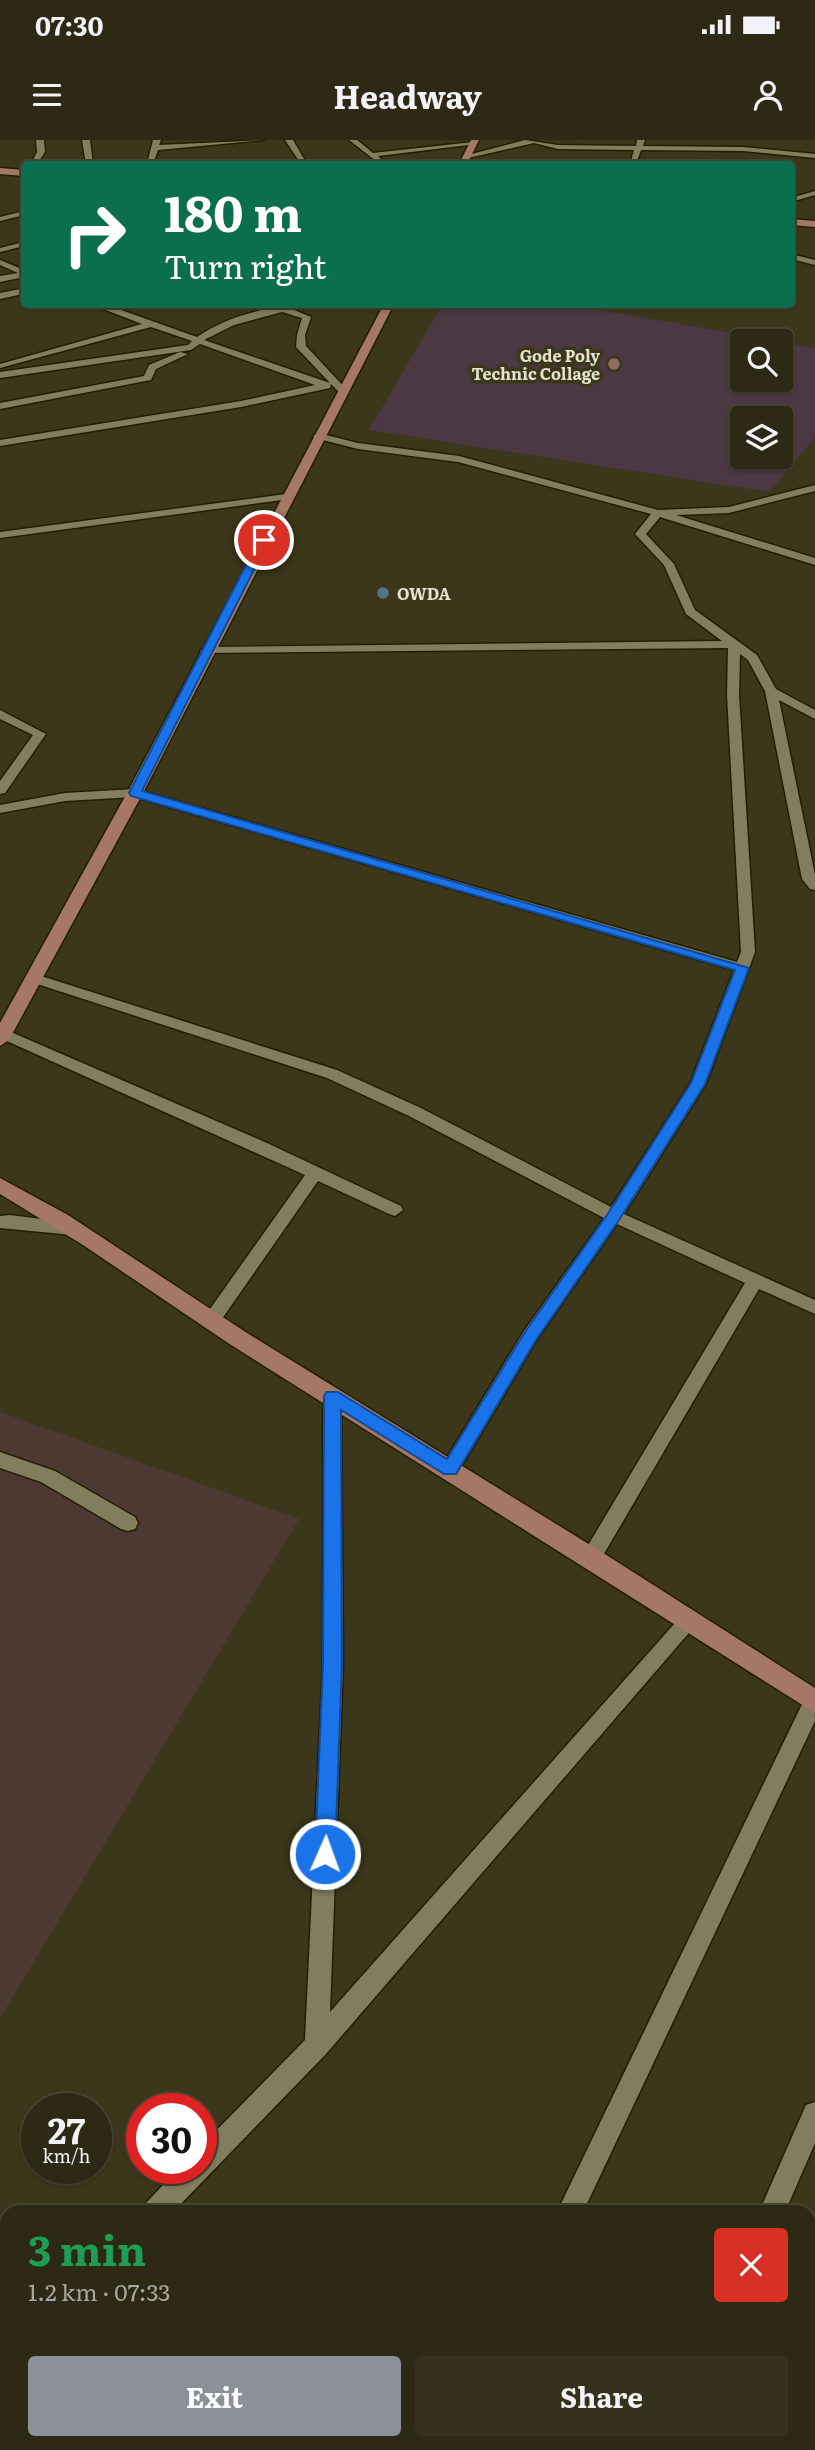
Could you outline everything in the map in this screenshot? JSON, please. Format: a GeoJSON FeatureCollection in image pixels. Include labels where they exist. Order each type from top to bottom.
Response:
{"type":"FeatureCollection","features":[{"type":"Feature","properties":{"kind":"street"},"geometry":{"type":"LineString","coordinates":[[36,161],[41,152],[40,140]]}},
{"type":"Feature","properties":{"kind":"street"},"geometry":{"type":"LineString","coordinates":[[86,140],[90,161]]}},
{"type":"Feature","properties":{"kind":"street"},"geometry":{"type":"LineString","coordinates":[[151,161],[155,144],[260,140]]}},
{"type":"Feature","properties":{"kind":"street"},"geometry":{"type":"LineString","coordinates":[[289,140],[302,161]]}},
{"type":"Feature","properties":{"kind":"street"},"geometry":{"type":"LineString","coordinates":[[353,140],[379,161]]}},
{"type":"Feature","properties":{"kind":"street"},"geometry":{"type":"LineString","coordinates":[[528,140],[558,148],[640,144],[815,156]]}},
{"type":"Feature","properties":{"kind":"street"},"geometry":{"type":"LineString","coordinates":[[699,140],[815,165]]}},
{"type":"Feature","properties":{"kind":"street"},"geometry":{"type":"LineString","coordinates":[[465,160],[535,141]]}},
{"type":"Feature","properties":{"kind":"street"},"geometry":{"type":"LineString","coordinates":[[371,155],[425,144],[474,142],[465,160]]}},
{"type":"Feature","properties":{"kind":"street"},"geometry":{"type":"LineString","coordinates":[[635,161],[640,144]]}},
{"type":"Feature","properties":{"kind":"street"},"geometry":{"type":"LineString","coordinates":[[0,173],[21,174]]}},
{"type":"Feature","properties":{"kind":"street"},"geometry":{"type":"LineString","coordinates":[[795,199],[814,195]]}},
{"type":"Feature","properties":{"kind":"street"},"geometry":{"type":"LineString","coordinates":[[0,219],[21,213]]}},
{"type":"Feature","properties":{"kind":"street"},"geometry":{"type":"LineString","coordinates":[[0,219],[21,223]]}},
{"type":"Feature","properties":{"kind":"street"},"geometry":{"type":"LineString","coordinates":[[795,225],[815,226]]}},
{"type":"Feature","properties":{"kind":"street"},"geometry":{"type":"LineString","coordinates":[[0,250],[21,245]]}},
{"type":"Feature","properties":{"kind":"street"},"geometry":{"type":"LineString","coordinates":[[795,257],[815,263]]}},
{"type":"Feature","properties":{"kind":"street"},"geometry":{"type":"LineString","coordinates":[[0,262],[21,272]]}},
{"type":"Feature","properties":{"kind":"street"},"geometry":{"type":"LineString","coordinates":[[0,279],[21,275]]}},
{"type":"Feature","properties":{"kind":"street"},"geometry":{"type":"LineString","coordinates":[[0,296],[20,292]]}},
{"type":"Feature","properties":{"kind":"street"},"geometry":{"type":"LineString","coordinates":[[104,308],[194,343],[343,391]]}},
{"type":"Feature","properties":{"kind":"street"},"geometry":{"type":"LineString","coordinates":[[273,308],[307,317],[301,335],[301,346],[343,391]]}},
{"type":"Feature","properties":{"kind":"street"},"geometry":{"type":"LineString","coordinates":[[0,375],[194,343],[238,321],[290,308]]}},
{"type":"Feature","properties":{"kind":"street"},"geometry":{"type":"LineString","coordinates":[[387,308],[206,651],[135,793],[2,1037],[395,1210]]}},
{"type":"Feature","properties":{"kind":"street"},"geometry":{"type":"LineString","coordinates":[[0,367],[148,325]]}},
{"type":"Feature","properties":{"kind":"street"},"geometry":{"type":"LineString","coordinates":[[0,406],[148,378],[152,367],[181,356],[194,343]]}},
{"type":"Feature","properties":{"kind":"street"},"geometry":{"type":"LineString","coordinates":[[0,443],[241,404],[327,386]]}},
{"type":"Feature","properties":{"kind":"street"},"geometry":{"type":"LineString","coordinates":[[318,436],[358,446],[459,459],[658,513],[815,562]]}},
{"type":"Feature","properties":{"kind":"street"},"geometry":{"type":"LineString","coordinates":[[815,488],[729,510],[658,513],[640,534],[669,564],[690,612],[753,658],[771,691],[809,880],[815,886]]}},
{"type":"Feature","properties":{"kind":"street"},"geometry":{"type":"LineString","coordinates":[[0,535],[286,497]]}},
{"type":"Feature","properties":{"kind":"street"},"geometry":{"type":"LineString","coordinates":[[206,651],[734,644]]}},
{"type":"Feature","properties":{"kind":"street"},"geometry":{"type":"LineString","coordinates":[[450,1469],[530,1336],[614,1216],[698,1084],[743,968],[748,952],[733,695],[734,644]]}},
{"type":"Feature","properties":{"kind":"street"},"geometry":{"type":"LineString","coordinates":[[771,691],[815,715]]}},
{"type":"Feature","properties":{"kind":"street"},"geometry":{"type":"LineString","coordinates":[[0,714],[40,734],[0,789]]}},
{"type":"Feature","properties":{"kind":"street"},"geometry":{"type":"LineString","coordinates":[[0,809],[65,797],[135,793],[743,968]]}},
{"type":"Feature","properties":{"kind":"street"},"geometry":{"type":"LineString","coordinates":[[33,978],[332,1074],[415,1112],[614,1216],[815,1307]]}},
{"type":"Feature","properties":{"kind":"street"},"geometry":{"type":"LineString","coordinates":[[211,1321],[315,1173]]}},
{"type":"Feature","properties":{"kind":"street"},"geometry":{"type":"LineString","coordinates":[[0,1185],[73,1229],[211,1321],[690,1620],[815,1702],[573,2205]]}},
{"type":"Feature","properties":{"kind":"street"},"geometry":{"type":"LineString","coordinates":[[0,1206],[35,1206]]}},
{"type":"Feature","properties":{"kind":"street"},"geometry":{"type":"LineString","coordinates":[[0,1223],[10,1221],[73,1229]]}},
{"type":"Feature","properties":{"kind":"street"},"geometry":{"type":"LineString","coordinates":[[592,1558],[755,1280]]}},
{"type":"Feature","properties":{"kind":"street"},"geometry":{"type":"LineString","coordinates":[[317,2045],[333,1664],[332,1397]]}},
{"type":"Feature","properties":{"kind":"street"},"geometry":{"type":"LineString","coordinates":[[0,1460],[48,1476],[128,1523]]}},
{"type":"Feature","properties":{"kind":"street"},"geometry":{"type":"LineString","coordinates":[[217,2148],[317,2045],[690,1620]]}},
{"type":"Feature","properties":{"kind":"street"},"geometry":{"type":"LineString","coordinates":[[775,2205],[815,2114]]}},
{"type":"Feature","properties":{"kind":"street"},"geometry":{"type":"LineString","coordinates":[[162,2205],[182,2184]]}},
{"type":"Feature","properties":{"kind":"shaded area"},"geometry":{"type":"Polygon","coordinates":[[[440,308],[588,308],[730,333],[730,392],[793,392],[793,344],[815,348],[815,437],[793,464],[793,406],[730,406],[730,469],[789,469],[770,492],[369,430],[440,308]]]}},
{"type":"Feature","properties":{"kind":"shaded area"},"geometry":{"type":"Polygon","coordinates":[[[0,1412],[299,1519],[0,2018],[0,1412]]]}},
{"type":"Feature","properties":{"kind":"place","name":"Gode Poly Technic Collage"},"geometry":{"type":"Point","coordinates":[614,364]}},
{"type":"Feature","properties":{"kind":"place","name":"OWDA"},"geometry":{"type":"Point","coordinates":[383,593]}},
{"type":"Feature","properties":{"kind":"route"},"geometry":{"type":"LineString","coordinates":[[264,540],[135,793],[743,968],[698,1084],[614,1216],[530,1336],[450,1469],[332,1397],[333,1664],[325,1854]]}}]}
